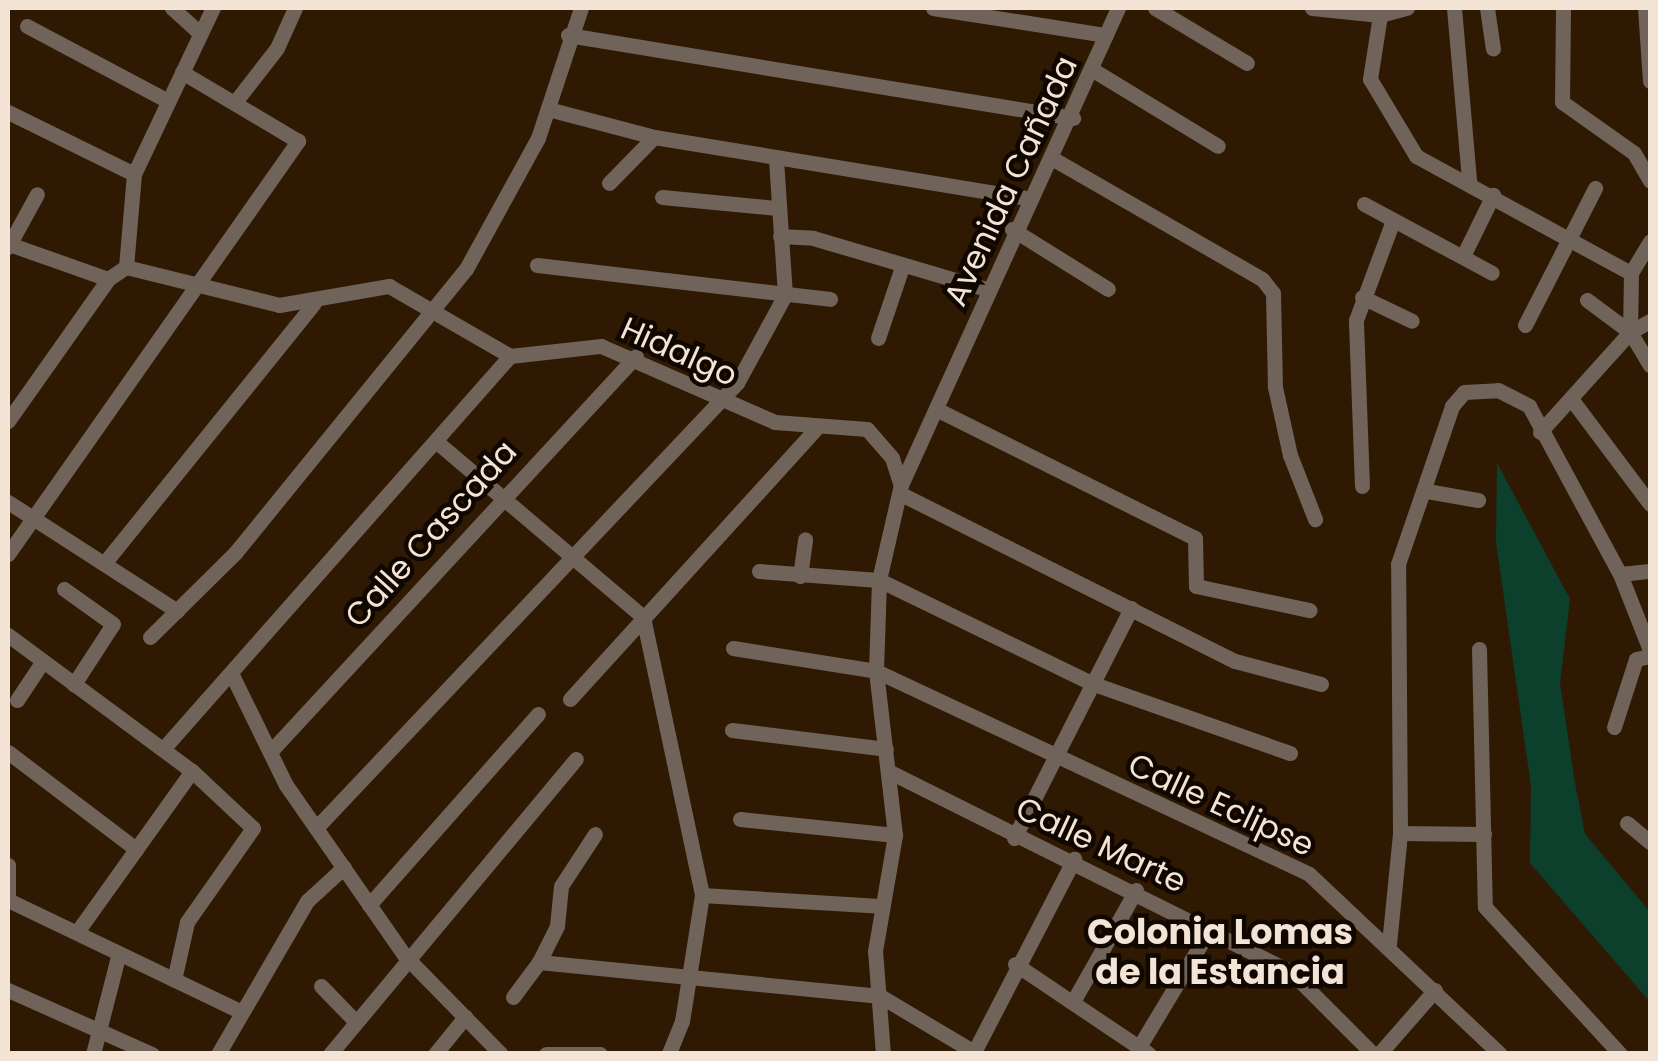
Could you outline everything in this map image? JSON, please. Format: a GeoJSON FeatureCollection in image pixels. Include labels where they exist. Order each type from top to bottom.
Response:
{"type":"FeatureCollection","features":[{"type":"Feature","properties":{"kind":"street"},"geometry":{"type":"LineString","coordinates":[[172,8],[200,32]]}},
{"type":"Feature","properties":{"kind":"street"},"geometry":{"type":"LineString","coordinates":[[126,267],[134,174],[213,8]]}},
{"type":"Feature","properties":{"kind":"street"},"geometry":{"type":"LineString","coordinates":[[235,102],[278,48],[296,8]]}},
{"type":"Feature","properties":{"kind":"street"},"geometry":{"type":"LineString","coordinates":[[150,636],[235,553],[435,309],[507,202],[548,109],[568,35],[581,8]]}},
{"type":"Feature","properties":{"kind":"street"},"geometry":{"type":"LineString","coordinates":[[933,8],[1106,35]]}},
{"type":"Feature","properties":{"kind":"street","name":"Avenida Cañada"},"geometry":{"type":"LineString","coordinates":[[883,1054],[880,906],[895,835],[876,670],[879,580],[901,489],[938,410],[1012,229],[1027,198],[1055,160],[1118,8]]}},
{"type":"Feature","properties":{"kind":"street"},"geometry":{"type":"LineString","coordinates":[[1155,8],[1248,62]]}},
{"type":"Feature","properties":{"kind":"street"},"geometry":{"type":"LineString","coordinates":[[1312,8],[1380,15],[1408,8]]}},
{"type":"Feature","properties":{"kind":"street"},"geometry":{"type":"LineString","coordinates":[[1454,8],[1469,182]]}},
{"type":"Feature","properties":{"kind":"street"},"geometry":{"type":"LineString","coordinates":[[1563,8],[1562,102],[1634,153],[1650,181]]}},
{"type":"Feature","properties":{"kind":"street"},"geometry":{"type":"LineString","coordinates":[[1644,8],[1650,81]]}},
{"type":"Feature","properties":{"kind":"street"},"geometry":{"type":"LineString","coordinates":[[1380,15],[1370,79],[1416,156],[1570,235],[1631,273]]}},
{"type":"Feature","properties":{"kind":"street"},"geometry":{"type":"LineString","coordinates":[[1456,34],[1488,16],[1493,48]]}},
{"type":"Feature","properties":{"kind":"street"},"geometry":{"type":"LineString","coordinates":[[27,26],[168,101]]}},
{"type":"Feature","properties":{"kind":"street"},"geometry":{"type":"LineString","coordinates":[[568,35],[1073,118]]}},
{"type":"Feature","properties":{"kind":"street"},"geometry":{"type":"LineString","coordinates":[[1093,70],[1218,146]]}},
{"type":"Feature","properties":{"kind":"street"},"geometry":{"type":"LineString","coordinates":[[8,554],[298,140],[182,72]]}},
{"type":"Feature","properties":{"kind":"street"},"geometry":{"type":"LineString","coordinates":[[548,109],[654,137],[1027,198]]}},
{"type":"Feature","properties":{"kind":"street"},"geometry":{"type":"LineString","coordinates":[[8,112],[134,174]]}},
{"type":"Feature","properties":{"kind":"street"},"geometry":{"type":"LineString","coordinates":[[610,183],[654,137]]}},
{"type":"Feature","properties":{"kind":"street"},"geometry":{"type":"LineString","coordinates":[[316,828],[570,553],[722,400],[785,294],[776,158]]}},
{"type":"Feature","properties":{"kind":"street"},"geometry":{"type":"LineString","coordinates":[[1055,160],[1262,279],[1272,293],[1279,404],[1315,519]]}},
{"type":"Feature","properties":{"kind":"street"},"geometry":{"type":"LineString","coordinates":[[1525,325],[1595,188]]}},
{"type":"Feature","properties":{"kind":"street"},"geometry":{"type":"LineString","coordinates":[[37,194],[8,245],[108,279]]}},
{"type":"Feature","properties":{"kind":"street"},"geometry":{"type":"LineString","coordinates":[[1464,254],[1493,194]]}},
{"type":"Feature","properties":{"kind":"street"},"geometry":{"type":"LineString","coordinates":[[662,198],[777,208]]}},
{"type":"Feature","properties":{"kind":"street"},"geometry":{"type":"LineString","coordinates":[[1364,204],[1392,223],[1464,254],[1492,273]]}},
{"type":"Feature","properties":{"kind":"street"},"geometry":{"type":"LineString","coordinates":[[1362,486],[1356,320],[1392,223]]}},
{"type":"Feature","properties":{"kind":"street"},"geometry":{"type":"LineString","coordinates":[[1012,229],[1108,289]]}},
{"type":"Feature","properties":{"kind":"street"},"geometry":{"type":"LineString","coordinates":[[780,236],[813,238],[986,290]]}},
{"type":"Feature","properties":{"kind":"street"},"geometry":{"type":"LineString","coordinates":[[1630,332],[1631,273],[1650,241]]}},
{"type":"Feature","properties":{"kind":"street"},"geometry":{"type":"LineString","coordinates":[[537,264],[830,299]]}},
{"type":"Feature","properties":{"kind":"street"},"geometry":{"type":"LineString","coordinates":[[8,421],[108,279],[126,267],[279,305],[314,303],[388,286],[435,309],[510,356],[233,677],[163,749]]}},
{"type":"Feature","properties":{"kind":"street"},"geometry":{"type":"LineString","coordinates":[[878,338],[902,267]]}},
{"type":"Feature","properties":{"kind":"street"},"geometry":{"type":"LineString","coordinates":[[1362,297],[1412,321]]}},
{"type":"Feature","properties":{"kind":"street"},"geometry":{"type":"LineString","coordinates":[[1588,300],[1630,332],[1650,365]]}},
{"type":"Feature","properties":{"kind":"street"},"geometry":{"type":"LineString","coordinates":[[106,562],[314,303]]}},
{"type":"Feature","properties":{"kind":"street"},"geometry":{"type":"LineString","coordinates":[[1540,432],[1630,332],[1650,320]]}},
{"type":"Feature","properties":{"kind":"street","name":"Hidalgo"},"geometry":{"type":"LineString","coordinates":[[510,356],[566,345],[636,356],[775,422],[867,429],[892,458],[901,489]]}},
{"type":"Feature","properties":{"kind":"street","name":"Calle Cascada"},"geometry":{"type":"LineString","coordinates":[[270,752],[502,495],[636,356]]}},
{"type":"Feature","properties":{"kind":"street"},"geometry":{"type":"LineString","coordinates":[[1389,944],[1400,833],[1398,564],[1427,491],[1452,406],[1464,392],[1498,390],[1529,406],[1620,574],[1650,653],[1636,658],[1614,727]]}},
{"type":"Feature","properties":{"kind":"street"},"geometry":{"type":"LineString","coordinates":[[1572,400],[1650,504]]}},
{"type":"Feature","properties":{"kind":"street"},"geometry":{"type":"LineString","coordinates":[[938,410],[1195,538],[1196,586],[1309,610]]}},
{"type":"Feature","properties":{"kind":"street"},"geometry":{"type":"LineString","coordinates":[[570,699],[818,426]]}},
{"type":"Feature","properties":{"kind":"street"},"geometry":{"type":"LineString","coordinates":[[438,443],[643,617],[702,895],[691,976],[669,1054]]}},
{"type":"Feature","properties":{"kind":"street"},"geometry":{"type":"LineString","coordinates":[[901,489],[1235,662],[1320,684]]}},
{"type":"Feature","properties":{"kind":"street"},"geometry":{"type":"LineString","coordinates":[[1427,491],[1478,500]]}},
{"type":"Feature","properties":{"kind":"street"},"geometry":{"type":"LineString","coordinates":[[8,502],[106,562],[176,611]]}},
{"type":"Feature","properties":{"kind":"street"},"geometry":{"type":"LineString","coordinates":[[800,576],[804,538]]}},
{"type":"Feature","properties":{"kind":"street"},"geometry":{"type":"LineString","coordinates":[[759,571],[879,580],[1091,683],[1290,753]]}},
{"type":"Feature","properties":{"kind":"street"},"geometry":{"type":"LineString","coordinates":[[1620,574],[1650,571]]}},
{"type":"Feature","properties":{"kind":"street"},"geometry":{"type":"LineString","coordinates":[[64,588],[114,624],[74,684]]}},
{"type":"Feature","properties":{"kind":"street"},"geometry":{"type":"LineString","coordinates":[[1014,838],[1132,608]]}},
{"type":"Feature","properties":{"kind":"street"},"geometry":{"type":"LineString","coordinates":[[8,635],[192,771],[253,828],[187,922],[174,980]]}},
{"type":"Feature","properties":{"kind":"street","name":"Calle Eclipse"},"geometry":{"type":"LineString","coordinates":[[733,648],[876,670],[1056,759],[1309,874],[1389,944],[1500,1054]]}},
{"type":"Feature","properties":{"kind":"street"},"geometry":{"type":"LineString","coordinates":[[1479,650],[1484,907],[1610,1049]]}},
{"type":"Feature","properties":{"kind":"street"},"geometry":{"type":"LineString","coordinates":[[17,700],[43,662]]}},
{"type":"Feature","properties":{"kind":"street"},"geometry":{"type":"LineString","coordinates":[[233,677],[270,752],[316,828],[405,956],[501,1054]]}},
{"type":"Feature","properties":{"kind":"street"},"geometry":{"type":"LineString","coordinates":[[369,904],[538,714]]}},
{"type":"Feature","properties":{"kind":"street"},"geometry":{"type":"LineString","coordinates":[[732,730],[886,749]]}},
{"type":"Feature","properties":{"kind":"street"},"geometry":{"type":"LineString","coordinates":[[8,752],[136,848]]}},
{"type":"Feature","properties":{"kind":"street"},"geometry":{"type":"LineString","coordinates":[[330,1054],[405,956],[576,759]]}},
{"type":"Feature","properties":{"kind":"street"},"geometry":{"type":"LineString","coordinates":[[78,932],[192,771]]}},
{"type":"Feature","properties":{"kind":"street","name":"Calle Marte"},"geometry":{"type":"LineString","coordinates":[[890,772],[1014,838],[1074,859],[1212,927],[1302,980],[1376,1054]]}},
{"type":"Feature","properties":{"kind":"street"},"geometry":{"type":"LineString","coordinates":[[740,818],[895,835]]}},
{"type":"Feature","properties":{"kind":"street"},"geometry":{"type":"LineString","coordinates":[[1627,823],[1650,842]]}},
{"type":"Feature","properties":{"kind":"street"},"geometry":{"type":"LineString","coordinates":[[1400,833],[1484,834]]}},
{"type":"Feature","properties":{"kind":"street"},"geometry":{"type":"LineString","coordinates":[[513,997],[539,962],[557,926],[561,886],[595,834]]}},
{"type":"Feature","properties":{"kind":"street"},"geometry":{"type":"LineString","coordinates":[[539,962],[880,996],[974,1053],[1014,964],[1074,859]]}},
{"type":"Feature","properties":{"kind":"street"},"geometry":{"type":"LineString","coordinates":[[8,865],[8,900],[240,1011]]}},
{"type":"Feature","properties":{"kind":"street"},"geometry":{"type":"LineString","coordinates":[[218,1054],[307,902],[344,868]]}},
{"type":"Feature","properties":{"kind":"street"},"geometry":{"type":"LineString","coordinates":[[1076,998],[1136,890]]}},
{"type":"Feature","properties":{"kind":"street"},"geometry":{"type":"LineString","coordinates":[[702,895],[880,906]]}},
{"type":"Feature","properties":{"kind":"street"},"geometry":{"type":"LineString","coordinates":[[1014,964],[1076,998],[1144,1050],[1212,927]]}},
{"type":"Feature","properties":{"kind":"street"},"geometry":{"type":"LineString","coordinates":[[92,1054],[119,953]]}},
{"type":"Feature","properties":{"kind":"street"},"geometry":{"type":"LineString","coordinates":[[320,986],[355,1021]]}},
{"type":"Feature","properties":{"kind":"street"},"geometry":{"type":"LineString","coordinates":[[8,990],[100,1027],[152,1054]]}},
{"type":"Feature","properties":{"kind":"street"},"geometry":{"type":"LineString","coordinates":[[1376,1054],[1436,990]]}},
{"type":"Feature","properties":{"kind":"street"},"geometry":{"type":"LineString","coordinates":[[435,1054],[465,1017]]}},
{"type":"Feature","properties":{"kind":"street"},"geometry":{"type":"LineString","coordinates":[[546,1054],[600,1054]]}},
{"type":"Feature","properties":{"kind":"green space"},"geometry":{"type":"Polygon","coordinates":[[[1497,463],[1570,599],[1560,683],[1585,834],[1650,912],[1650,1002],[1530,863],[1531,786],[1496,542],[1497,463]]]}},
{"type":"Feature","properties":{"kind":"district","name":"Colonia Lomas de la Estancia"},"geometry":{"type":"Point","coordinates":[1220,952]}}]}
